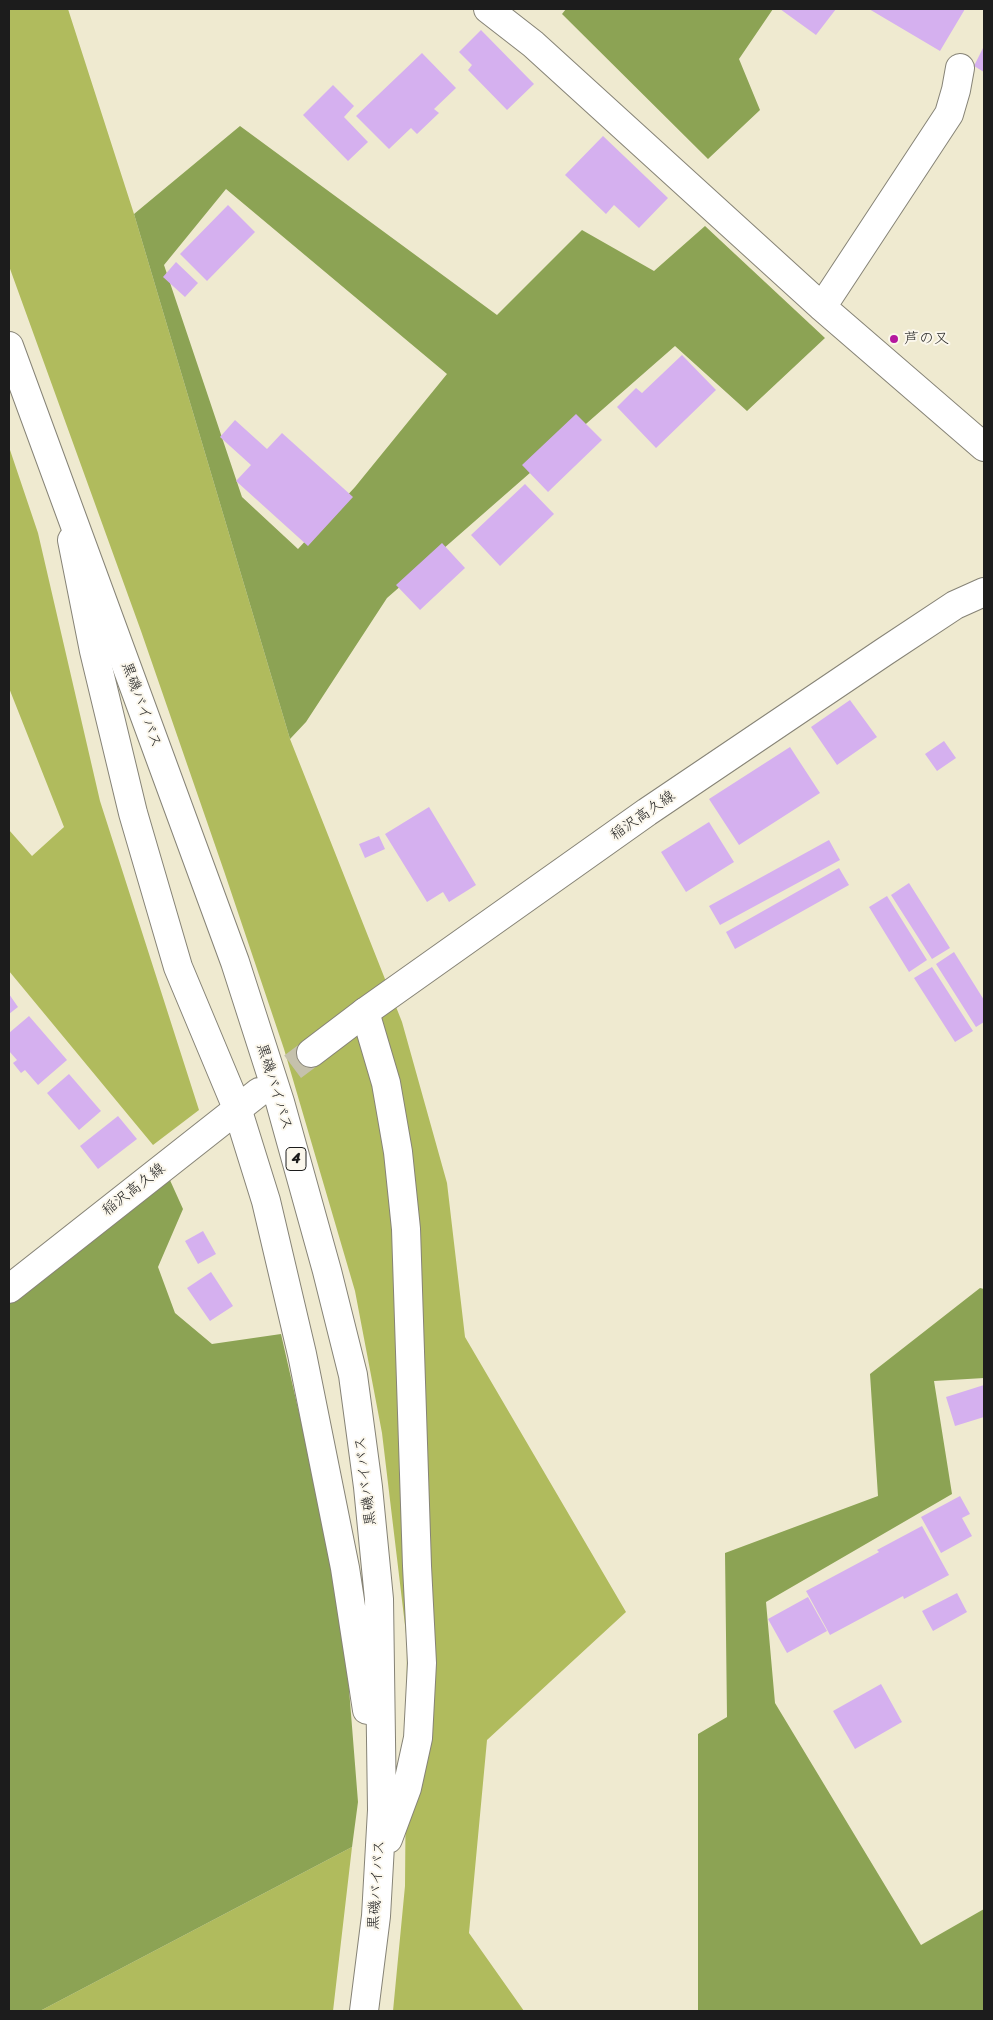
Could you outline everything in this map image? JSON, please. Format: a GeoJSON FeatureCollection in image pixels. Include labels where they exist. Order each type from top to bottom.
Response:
{"type":"FeatureCollection","features":[{"type":"Feature","properties":{"kind":"main road"},"geometry":{"type":"LineString","coordinates":[[488,9],[533,44],[822,307],[984,446]]}},
{"type":"Feature","properties":{"kind":"main road"},"geometry":{"type":"LineString","coordinates":[[822,307],[949,114],[960,68]]}},
{"type":"Feature","properties":{"kind":"main road","name":"黒磯バイパス"},"geometry":{"type":"LineString","coordinates":[[9,346],[235,962],[280,1102],[327,1271],[350,1365],[368,1487],[380,1599],[382,1810],[376,1916],[364,2011]]}},
{"type":"Feature","properties":{"kind":"main road"},"geometry":{"type":"LineString","coordinates":[[62,491],[94,650],[134,813],[178,968],[237,1108]]}},
{"type":"Feature","properties":{"kind":"main road","name":"稲沢高久線"},"geometry":{"type":"LineString","coordinates":[[310,1053],[365,1012],[704,773],[955,605],[984,592]]}},
{"type":"Feature","properties":{"kind":"main road","name":"4"},"geometry":{"type":"LineString","coordinates":[[365,1012],[386,1082],[398,1152],[406,1229],[416,1556],[422,1663],[416,1747],[407,1788],[379,1864]]}},
{"type":"Feature","properties":{"kind":"main road","name":"稲沢高久線"},"geometry":{"type":"LineString","coordinates":[[9,1289],[259,1092]]}},
{"type":"Feature","properties":{"kind":"main road","name":"4"},"geometry":{"type":"LineString","coordinates":[[237,1108],[266,1201],[302,1354],[345,1568],[382,1810]]}},
{"type":"Feature","properties":{"kind":"green space"},"geometry":{"type":"Polygon","coordinates":[[[9,9],[68,9],[134,214],[290,739],[402,1022],[447,1183],[465,1337],[626,1612],[487,1740],[469,1933],[524,2011],[393,2011],[405,1886],[407,1642],[382,1433],[355,1291],[284,1049],[224,871],[141,631],[9,266],[9,9]]]}},
{"type":"Feature","properties":{"kind":"green space"},"geometry":{"type":"Polygon","coordinates":[[[566,9],[773,9],[739,59],[760,110],[708,159],[562,14],[566,9]]]}},
{"type":"Feature","properties":{"kind":"green space"},"geometry":{"type":"Polygon","coordinates":[[[240,126],[497,315],[582,230],[654,271],[705,226],[825,338],[747,411],[675,346],[387,598],[306,722],[290,739],[134,214],[240,126]],[[226,189],[164,265],[242,497],[298,549],[355,487],[447,374],[226,189]]]}},
{"type":"Feature","properties":{"kind":"green space"},"geometry":{"type":"Polygon","coordinates":[[[9,447],[38,533],[100,801],[199,1110],[153,1145],[9,971],[9,830],[32,856],[64,827],[9,688],[9,447]]]}},
{"type":"Feature","properties":{"kind":"green space"},"geometry":{"type":"Polygon","coordinates":[[[169,1178],[183,1209],[158,1267],[175,1313],[212,1344],[281,1334],[315,1483],[346,1651],[358,1802],[352,1847],[40,2011],[9,2011],[9,1301],[169,1178]]]}},
{"type":"Feature","properties":{"kind":"green space"},"geometry":{"type":"Polygon","coordinates":[[[980,1288],[984,1289],[984,1378],[934,1381],[952,1494],[766,1602],[775,1703],[921,1945],[984,1909],[984,2011],[698,2011],[698,1734],[727,1717],[725,1553],[878,1496],[870,1374],[980,1288]]]}},
{"type":"Feature","properties":{"kind":"green space"},"geometry":{"type":"Polygon","coordinates":[[[352,1847],[333,2011],[40,2011],[352,1847]]]}},
{"type":"Feature","properties":{"kind":"building"},"geometry":{"type":"Polygon","coordinates":[[[780,9],[836,9],[816,35],[780,9]]]}},
{"type":"Feature","properties":{"kind":"building"},"geometry":{"type":"Polygon","coordinates":[[[869,9],[965,9],[940,51],[869,9]]]}},
{"type":"Feature","properties":{"kind":"building"},"geometry":{"type":"Polygon","coordinates":[[[481,30],[534,84],[507,110],[468,70],[472,65],[459,52],[481,30]]]}},
{"type":"Feature","properties":{"kind":"building"},"geometry":{"type":"Polygon","coordinates":[[[984,46],[984,72],[974,66],[984,46]]]}},
{"type":"Feature","properties":{"kind":"building"},"geometry":{"type":"Polygon","coordinates":[[[422,53],[456,88],[434,109],[439,113],[417,134],[411,128],[389,149],[356,116],[422,53]]]}},
{"type":"Feature","properties":{"kind":"building"},"geometry":{"type":"Polygon","coordinates":[[[333,85],[354,106],[344,117],[368,142],[348,161],[303,115],[333,85]]]}},
{"type":"Feature","properties":{"kind":"building"},"geometry":{"type":"Polygon","coordinates":[[[603,136],[668,198],[639,228],[614,205],[606,214],[565,175],[603,136]]]}},
{"type":"Feature","properties":{"kind":"building"},"geometry":{"type":"Polygon","coordinates":[[[228,205],[255,232],[207,281],[180,254],[228,205]]]}},
{"type":"Feature","properties":{"kind":"building"},"geometry":{"type":"Polygon","coordinates":[[[176,262],[198,283],[185,297],[163,277],[176,262]]]}},
{"type":"Feature","properties":{"kind":"building"},"geometry":{"type":"Polygon","coordinates":[[[682,355],[716,390],[656,448],[617,407],[636,388],[642,393],[682,355]]]}},
{"type":"Feature","properties":{"kind":"building"},"geometry":{"type":"Polygon","coordinates":[[[576,414],[602,440],[548,492],[522,465],[576,414]]]}},
{"type":"Feature","properties":{"kind":"building"},"geometry":{"type":"Polygon","coordinates":[[[235,420],[267,449],[282,433],[353,497],[308,546],[236,481],[251,465],[220,437],[235,420]]]}},
{"type":"Feature","properties":{"kind":"building"},"geometry":{"type":"Polygon","coordinates":[[[525,484],[554,514],[500,566],[471,535],[525,484]]]}},
{"type":"Feature","properties":{"kind":"building"},"geometry":{"type":"Polygon","coordinates":[[[442,543],[465,568],[420,610],[396,585],[442,543]]]}},
{"type":"Feature","properties":{"kind":"building"},"geometry":{"type":"Polygon","coordinates":[[[850,700],[877,737],[837,765],[811,727],[850,700]]]}},
{"type":"Feature","properties":{"kind":"building"},"geometry":{"type":"Polygon","coordinates":[[[944,741],[956,758],[937,771],[925,754],[944,741]]]}},
{"type":"Feature","properties":{"kind":"building"},"geometry":{"type":"Polygon","coordinates":[[[790,747],[820,793],[739,845],[709,799],[790,747]]]}},
{"type":"Feature","properties":{"kind":"building"},"geometry":{"type":"Polygon","coordinates":[[[429,807],[476,885],[449,902],[443,892],[427,902],[385,834],[429,807]]]}},
{"type":"Feature","properties":{"kind":"building"},"geometry":{"type":"Polygon","coordinates":[[[709,822],[734,862],[686,892],[661,852],[709,822]]]}},
{"type":"Feature","properties":{"kind":"building"},"geometry":{"type":"Polygon","coordinates":[[[379,836],[385,849],[365,858],[359,844],[379,836]]]}},
{"type":"Feature","properties":{"kind":"building"},"geometry":{"type":"Polygon","coordinates":[[[829,840],[840,860],[720,925],[709,906],[829,840]]]}},
{"type":"Feature","properties":{"kind":"building"},"geometry":{"type":"Polygon","coordinates":[[[839,868],[849,885],[735,949],[726,932],[839,868]]]}},
{"type":"Feature","properties":{"kind":"building"},"geometry":{"type":"Polygon","coordinates":[[[909,883],[950,948],[932,959],[891,895],[909,883]]]}},
{"type":"Feature","properties":{"kind":"building"},"geometry":{"type":"Polygon","coordinates":[[[887,896],[927,960],[909,972],[869,907],[887,896]]]}},
{"type":"Feature","properties":{"kind":"building"},"geometry":{"type":"Polygon","coordinates":[[[954,952],[984,1000],[984,1022],[976,1027],[936,964],[954,952]]]}},
{"type":"Feature","properties":{"kind":"building"},"geometry":{"type":"Polygon","coordinates":[[[932,967],[973,1031],[955,1042],[914,978],[932,967]]]}},
{"type":"Feature","properties":{"kind":"building"},"geometry":{"type":"Polygon","coordinates":[[[9,994],[18,1007],[9,1014],[9,994]]]}},
{"type":"Feature","properties":{"kind":"building"},"geometry":{"type":"Polygon","coordinates":[[[29,1016],[67,1060],[38,1085],[25,1070],[21,1073],[13,1063],[17,1060],[9,1051],[9,1033],[29,1016]]]}},
{"type":"Feature","properties":{"kind":"building"},"geometry":{"type":"Polygon","coordinates":[[[69,1074],[101,1111],[79,1130],[47,1093],[69,1074]]]}},
{"type":"Feature","properties":{"kind":"building"},"geometry":{"type":"Polygon","coordinates":[[[118,1116],[137,1139],[98,1169],[80,1146],[118,1116]]]}},
{"type":"Feature","properties":{"kind":"building"},"geometry":{"type":"Polygon","coordinates":[[[203,1231],[216,1254],[198,1264],[185,1241],[203,1231]]]}},
{"type":"Feature","properties":{"kind":"building"},"geometry":{"type":"Polygon","coordinates":[[[211,1272],[233,1306],[210,1321],[187,1288],[211,1272]]]}},
{"type":"Feature","properties":{"kind":"building"},"geometry":{"type":"Polygon","coordinates":[[[984,1385],[984,1417],[955,1426],[946,1397],[984,1385]]]}},
{"type":"Feature","properties":{"kind":"building"},"geometry":{"type":"Polygon","coordinates":[[[960,1496],[970,1514],[962,1518],[972,1536],[941,1553],[921,1517],[960,1496]]]}},
{"type":"Feature","properties":{"kind":"building"},"geometry":{"type":"Polygon","coordinates":[[[922,1526],[949,1575],[904,1599],[903,1596],[830,1635],[806,1591],[879,1552],[877,1550],[922,1526]]]}},
{"type":"Feature","properties":{"kind":"building"},"geometry":{"type":"Polygon","coordinates":[[[957,1593],[967,1612],[933,1631],[922,1611],[957,1593]]]}},
{"type":"Feature","properties":{"kind":"building"},"geometry":{"type":"Polygon","coordinates":[[[808,1597],[827,1631],[787,1653],[768,1619],[808,1597]]]}},
{"type":"Feature","properties":{"kind":"building"},"geometry":{"type":"Polygon","coordinates":[[[881,1684],[902,1722],[855,1749],[833,1711],[881,1684]]]}},
{"type":"Feature","properties":{"kind":"tunnel"},"geometry":{"type":"LineString","coordinates":[[259,1092],[311,1053]]}},
{"type":"Feature","properties":{"kind":"place","name":"芦の又"},"geometry":{"type":"Point","coordinates":[894,339]}}]}
